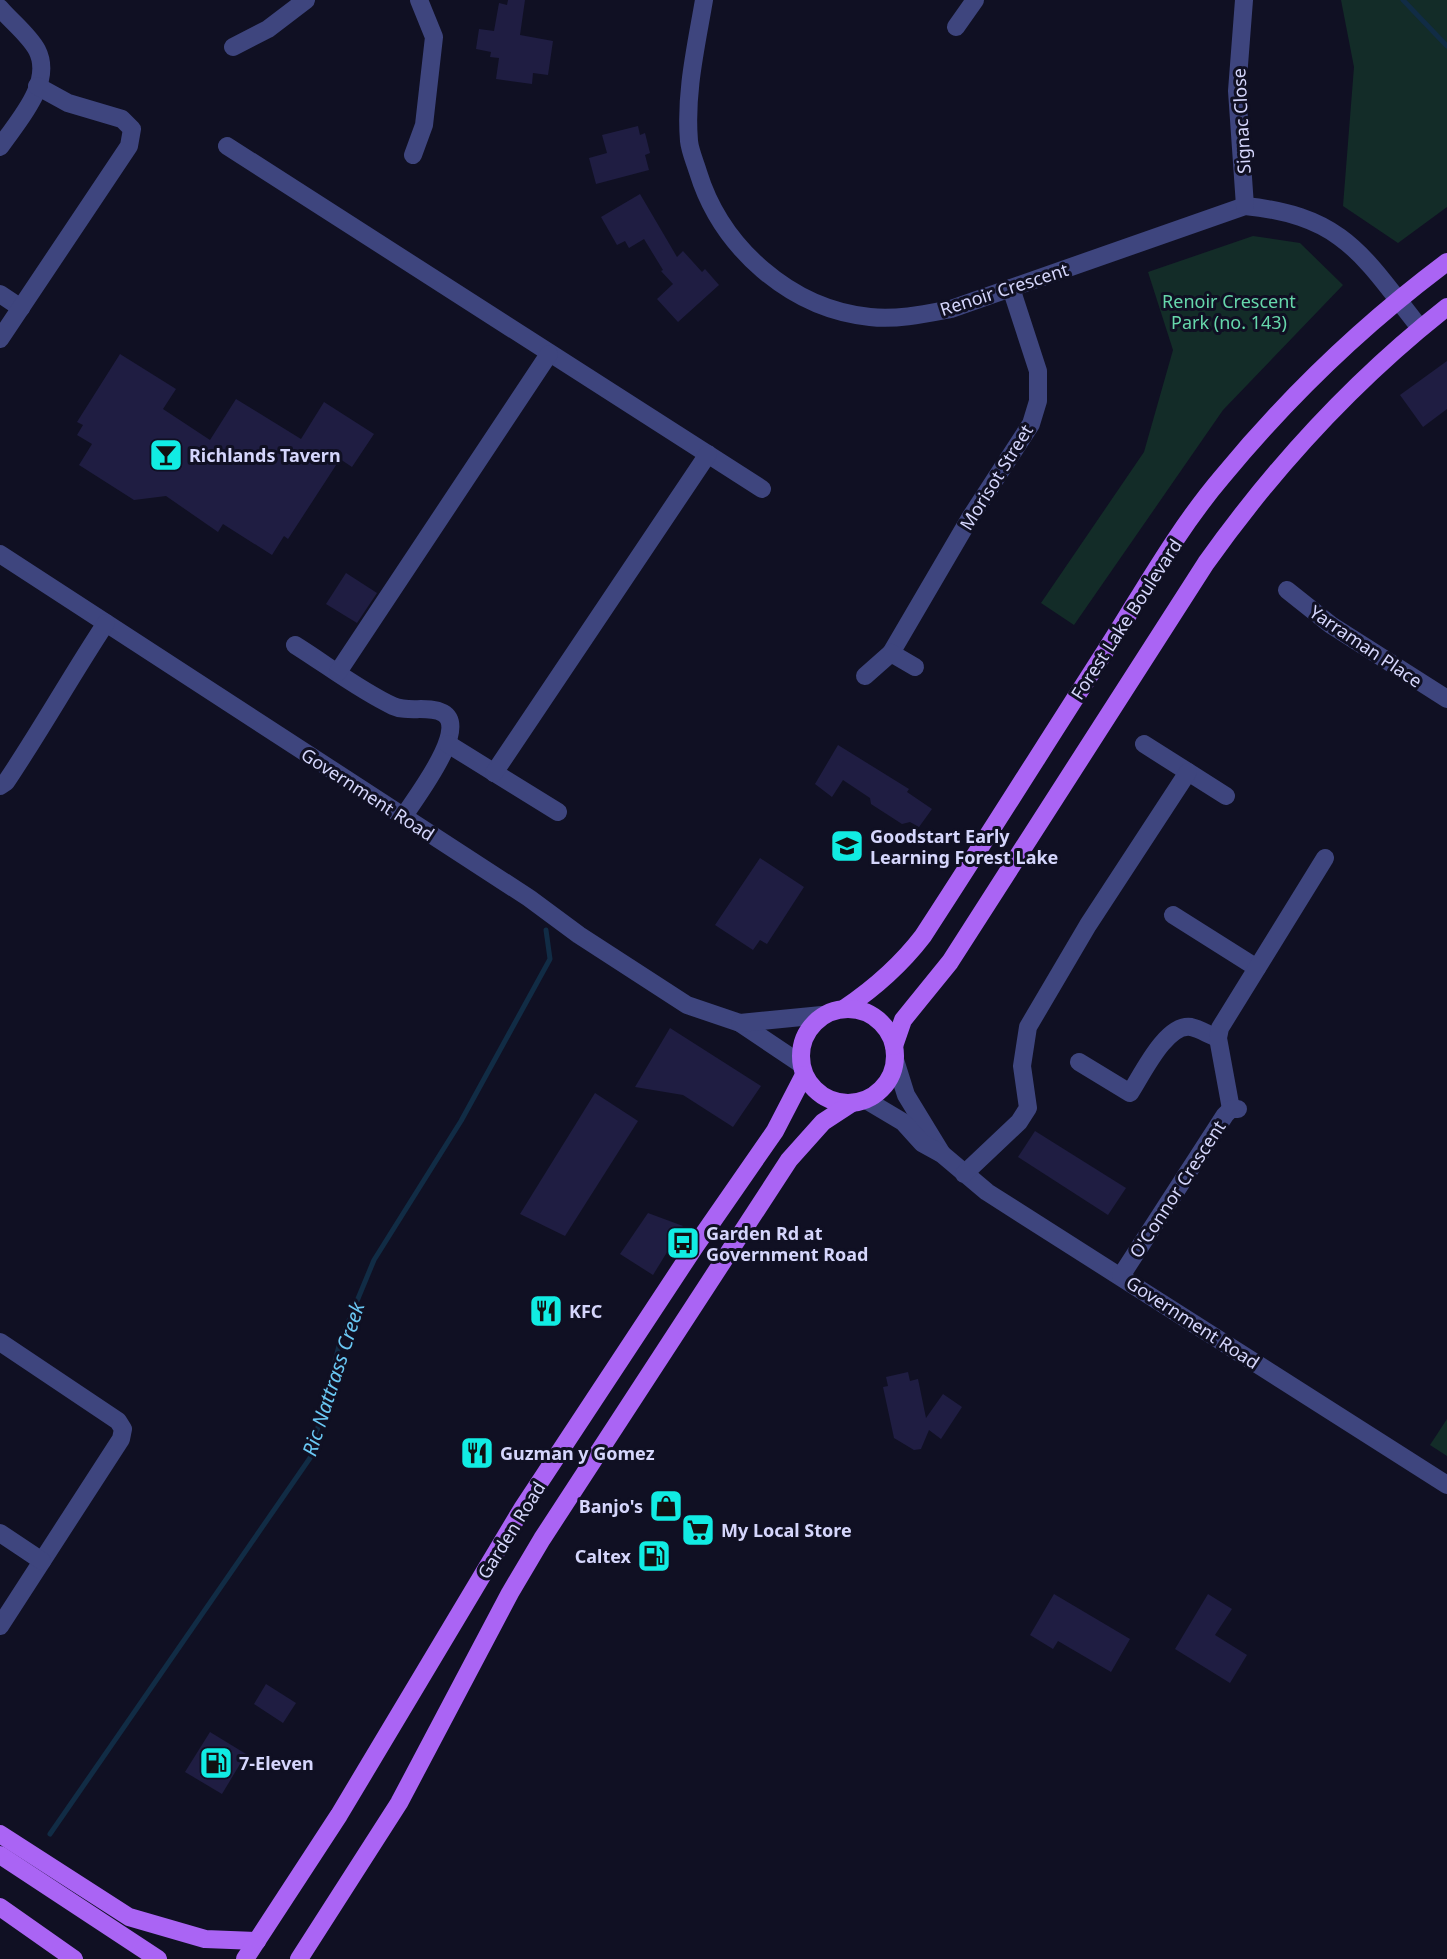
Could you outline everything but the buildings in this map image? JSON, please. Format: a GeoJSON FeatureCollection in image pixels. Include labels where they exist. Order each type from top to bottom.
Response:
{"type":"FeatureCollection","features":[{"type":"Feature","properties":{"kind":"main road","name":"Forest Lake Boulevard"},"geometry":{"type":"LineString","coordinates":[[845,1008],[878,986],[902,963],[923,936],[1171,547],[1220,479],[1278,412],[1320,371],[1398,300],[1447,262]]}},
{"type":"Feature","properties":{"kind":"main road","name":"Forest Lake Boulevard"},"geometry":{"type":"LineString","coordinates":[[895,1053],[905,1017],[950,962],[1206,563],[1247,505],[1301,441],[1356,384],[1447,307]]}},
{"type":"Feature","properties":{"kind":"main road"},"geometry":{"type":"LineString","coordinates":[[845,1008],[858,1009],[882,1023],[895,1053],[886,1084],[859,1101],[837,1102],[824,1097],[812,1088],[802,1070],[800,1050],[804,1036],[822,1015],[845,1008]]}},
{"type":"Feature","properties":{"kind":"main road","name":"Garden Road"},"geometry":{"type":"LineString","coordinates":[[245,1959],[339,1815],[522,1509],[696,1245],[775,1131],[802,1070]]}},
{"type":"Feature","properties":{"kind":"main road","name":"Garden Road"},"geometry":{"type":"LineString","coordinates":[[299,1959],[399,1803],[510,1593],[789,1160],[823,1122],[859,1101]]}},
{"type":"Feature","properties":{"kind":"main road"},"geometry":{"type":"LineString","coordinates":[[0,1834],[129,1917],[205,1939],[257,1941]]}},
{"type":"Feature","properties":{"kind":"main road"},"geometry":{"type":"LineString","coordinates":[[0,1855],[158,1959]]}},
{"type":"Feature","properties":{"kind":"main road"},"geometry":{"type":"LineString","coordinates":[[0,1907],[74,1959]]}},
{"type":"Feature","properties":{"kind":"street"},"geometry":{"type":"LineString","coordinates":[[233,47],[268,28],[306,0]]}},
{"type":"Feature","properties":{"kind":"street"},"geometry":{"type":"LineString","coordinates":[[412,155],[424,124],[434,37],[419,0]]}},
{"type":"Feature","properties":{"kind":"street","name":"Renoir Crescent"},"geometry":{"type":"LineString","coordinates":[[704,0],[688,99],[689,143],[706,197],[723,227],[757,265],[791,290],[830,309],[870,317],[912,316],[951,309],[1245,206],[1281,210],[1309,218],[1328,228],[1363,256],[1420,328]]}},
{"type":"Feature","properties":{"kind":"street"},"geometry":{"type":"LineString","coordinates":[[956,27],[975,0]]}},
{"type":"Feature","properties":{"kind":"street","name":"Signac Close"},"geometry":{"type":"LineString","coordinates":[[1244,0],[1237,91],[1245,206]]}},
{"type":"Feature","properties":{"kind":"street"},"geometry":{"type":"LineString","coordinates":[[0,8],[36,50],[40,62],[35,94],[0,147]]}},
{"type":"Feature","properties":{"kind":"street"},"geometry":{"type":"LineString","coordinates":[[0,339],[129,146],[132,129],[122,119],[68,104],[37,86]]}},
{"type":"Feature","properties":{"kind":"street"},"geometry":{"type":"LineString","coordinates":[[227,146],[762,489]]}},
{"type":"Feature","properties":{"kind":"street","name":"Morisot Street"},"geometry":{"type":"LineString","coordinates":[[865,676],[891,653],[970,518],[1031,424],[1038,401],[1038,371],[1011,288]]}},
{"type":"Feature","properties":{"kind":"street"},"geometry":{"type":"LineString","coordinates":[[0,294],[21,308]]}},
{"type":"Feature","properties":{"kind":"street"},"geometry":{"type":"LineString","coordinates":[[338,672],[549,354]]}},
{"type":"Feature","properties":{"kind":"street"},"geometry":{"type":"LineString","coordinates":[[495,773],[708,454]]}},
{"type":"Feature","properties":{"kind":"street","name":"Government Road"},"geometry":{"type":"LineString","coordinates":[[0,554],[404,816],[687,1005],[740,1023],[802,1070]]}},
{"type":"Feature","properties":{"kind":"street","name":"Yarraman Place"},"geometry":{"type":"LineString","coordinates":[[1287,591],[1331,625],[1447,699]]}},
{"type":"Feature","properties":{"kind":"street"},"geometry":{"type":"LineString","coordinates":[[0,786],[6,782],[53,711],[61,691],[106,623]]}},
{"type":"Feature","properties":{"kind":"street"},"geometry":{"type":"LineString","coordinates":[[295,645],[393,706],[444,714],[449,720],[452,730],[448,744],[404,816]]}},
{"type":"Feature","properties":{"kind":"street"},"geometry":{"type":"LineString","coordinates":[[891,653],[915,667]]}},
{"type":"Feature","properties":{"kind":"street"},"geometry":{"type":"LineString","coordinates":[[448,744],[558,812]]}},
{"type":"Feature","properties":{"kind":"street"},"geometry":{"type":"LineString","coordinates":[[1144,744],[1226,796]]}},
{"type":"Feature","properties":{"kind":"street"},"geometry":{"type":"LineString","coordinates":[[964,1174],[1019,1122],[1028,1108],[1022,1066],[1028,1027],[1088,925],[1188,772]]}},
{"type":"Feature","properties":{"kind":"street"},"geometry":{"type":"LineString","coordinates":[[1079,1062],[1130,1093],[1168,1035],[1178,1028],[1191,1027],[1218,1038],[1220,1028],[1326,858]]}},
{"type":"Feature","properties":{"kind":"street"},"geometry":{"type":"LineString","coordinates":[[1173,915],[1257,968]]}},
{"type":"Feature","properties":{"kind":"street","name":"Government Road"},"geometry":{"type":"LineString","coordinates":[[740,1023],[822,1015]]}},
{"type":"Feature","properties":{"kind":"street","name":"O'Connor Crescent"},"geometry":{"type":"LineString","coordinates":[[1121,1276],[1225,1115],[1235,1109],[1218,1038]]}},
{"type":"Feature","properties":{"kind":"street","name":"Government Road"},"geometry":{"type":"LineString","coordinates":[[895,1053],[906,1095],[942,1154]]}},
{"type":"Feature","properties":{"kind":"street","name":"Government Road"},"geometry":{"type":"LineString","coordinates":[[859,1101],[891,1113],[922,1143],[942,1154],[987,1192],[1447,1485]]}},
{"type":"Feature","properties":{"kind":"street"},"geometry":{"type":"LineString","coordinates":[[0,1342],[118,1421],[123,1429],[121,1439],[0,1626]]}},
{"type":"Feature","properties":{"kind":"street"},"geometry":{"type":"LineString","coordinates":[[0,1533],[42,1561]]}},
{"type":"Feature","properties":{"kind":"green space"},"geometry":{"type":"Polygon","coordinates":[[[1341,0],[1447,0],[1447,207],[1398,243],[1343,206],[1354,67],[1341,0]]]}},
{"type":"Feature","properties":{"kind":"green space","name":"Renoir Crescent Park (no. 143)"},"geometry":{"type":"Polygon","coordinates":[[[1253,236],[1300,243],[1343,285],[1223,410],[1074,625],[1041,603],[1144,452],[1173,350],[1148,272],[1253,236]]]}},
{"type":"Feature","properties":{"kind":"green space"},"geometry":{"type":"Polygon","coordinates":[[[1447,1419],[1447,1456],[1430,1445],[1447,1419]]]}},
{"type":"Feature","properties":{"kind":"waterway"},"geometry":{"type":"LineString","coordinates":[[1403,0],[1447,46]]}},
{"type":"Feature","properties":{"kind":"waterway","name":"Ric Nattrass Creek"},"geometry":{"type":"LineString","coordinates":[[50,1834],[310,1458],[340,1342],[374,1260],[461,1121],[550,959],[546,930]]}},
{"type":"Feature","properties":{"kind":"place","name":"Richlands Tavern"},"geometry":{"type":"Point","coordinates":[166,455]}},
{"type":"Feature","properties":{"kind":"place","name":"Goodstart Early Learning Forest Lake"},"geometry":{"type":"Point","coordinates":[847,846]}},
{"type":"Feature","properties":{"kind":"place","name":"Garden Rd at Government Road"},"geometry":{"type":"Point","coordinates":[683,1243]}},
{"type":"Feature","properties":{"kind":"place","name":"KFC"},"geometry":{"type":"Point","coordinates":[546,1311]}},
{"type":"Feature","properties":{"kind":"place","name":"Guzman y Gomez"},"geometry":{"type":"Point","coordinates":[477,1453]}},
{"type":"Feature","properties":{"kind":"place","name":"Banjo's"},"geometry":{"type":"Point","coordinates":[666,1506]}},
{"type":"Feature","properties":{"kind":"place","name":"My Local Store"},"geometry":{"type":"Point","coordinates":[698,1530]}},
{"type":"Feature","properties":{"kind":"place","name":"Caltex"},"geometry":{"type":"Point","coordinates":[654,1556]}},
{"type":"Feature","properties":{"kind":"place","name":"7-Eleven"},"geometry":{"type":"Point","coordinates":[216,1763]}}]}
